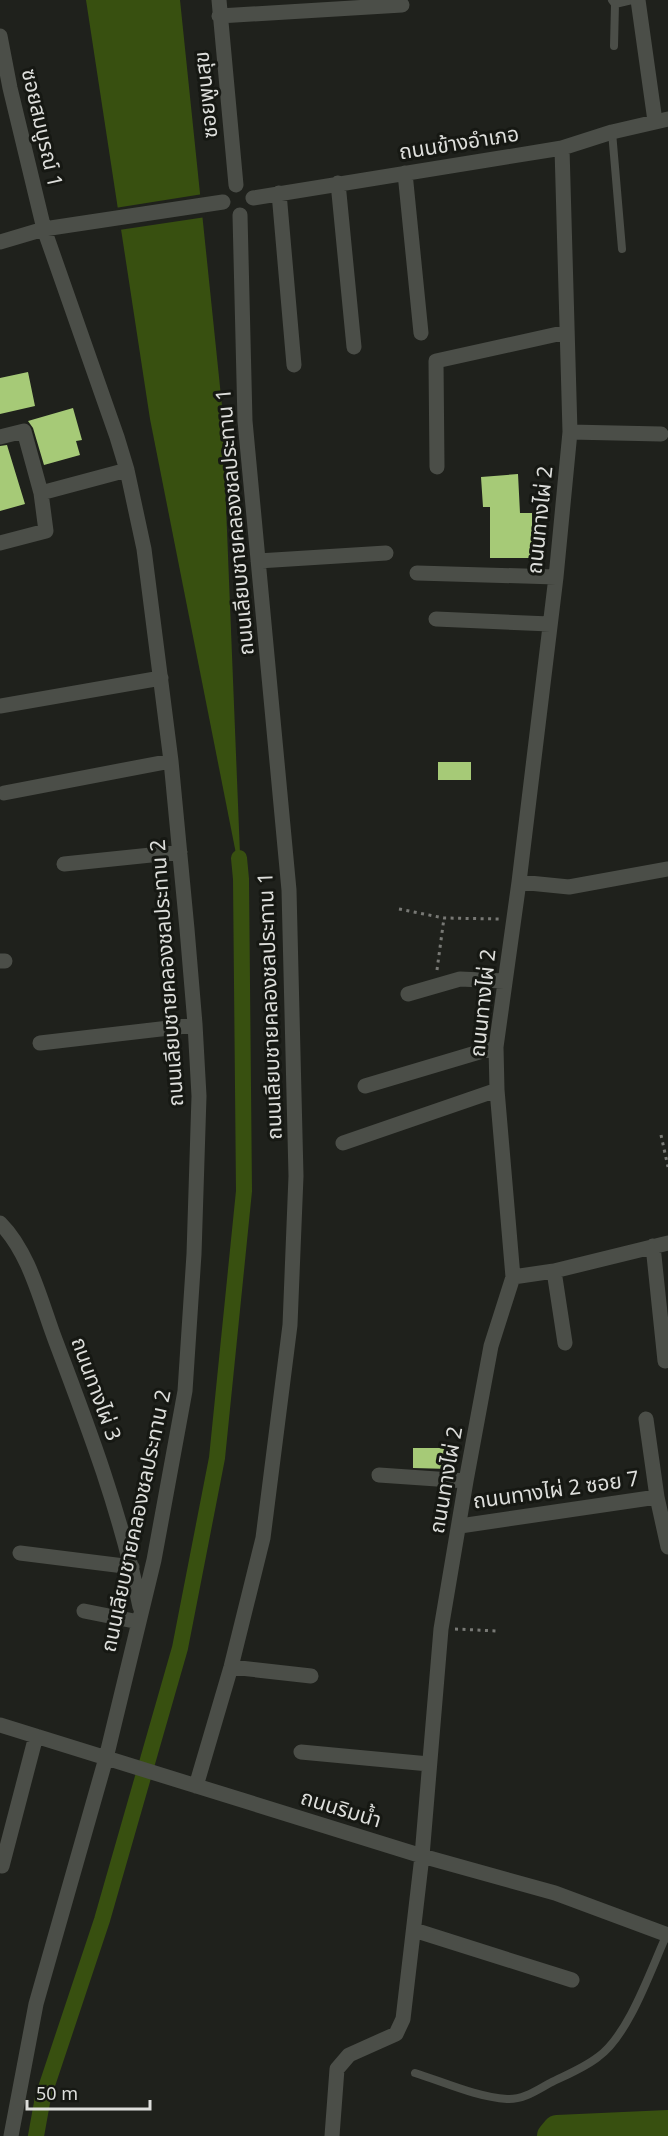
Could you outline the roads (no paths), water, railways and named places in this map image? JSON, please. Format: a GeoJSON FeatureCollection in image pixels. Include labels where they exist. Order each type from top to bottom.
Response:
{"type":"FeatureCollection","features":[{"type":"Feature","properties":{"kind":"street"},"geometry":{"type":"LineString","coordinates":[[638,0],[662,120]]}},
{"type":"Feature","properties":{"kind":"street"},"geometry":{"type":"LineString","coordinates":[[219,8],[402,5]]}},
{"type":"Feature","properties":{"kind":"street","name":"ซอยพูนสุข"},"geometry":{"type":"LineString","coordinates":[[219,8],[236,185]]}},
{"type":"Feature","properties":{"kind":"street","name":"ซอยสมบูรณ์ 1"},"geometry":{"type":"LineString","coordinates":[[0,36],[5,89],[44,229]]}},
{"type":"Feature","properties":{"kind":"street","name":"ถนนข้างอำเภอ"},"geometry":{"type":"LineString","coordinates":[[253,198],[562,148],[612,132],[662,120]]}},
{"type":"Feature","properties":{"kind":"street","name":"ถนนทางไผ่ 2"},"geometry":{"type":"LineString","coordinates":[[332,2136],[337,2069],[349,2055],[396,2034],[403,2019],[422,1856],[441,1629],[491,1346],[513,1277],[496,1047],[519,882],[556,577],[570,432],[562,148]]}},
{"type":"Feature","properties":{"kind":"street"},"geometry":{"type":"LineString","coordinates":[[405,172],[421,333]]}},
{"type":"Feature","properties":{"kind":"street"},"geometry":{"type":"LineString","coordinates":[[338,183],[354,347]]}},
{"type":"Feature","properties":{"kind":"street"},"geometry":{"type":"LineString","coordinates":[[0,242],[44,229],[218,203],[229,212],[240,215],[250,209],[253,198],[247,188],[236,185],[226,191],[218,203]]}},
{"type":"Feature","properties":{"kind":"street"},"geometry":{"type":"LineString","coordinates":[[279,193],[294,365]]}},
{"type":"Feature","properties":{"kind":"street","name":"ถนนเลียบชายคลองชลประทาน 1"},"geometry":{"type":"LineString","coordinates":[[194,1786],[231,1667],[263,1538],[290,1325],[296,1176],[289,890],[245,421],[240,215]]}},
{"type":"Feature","properties":{"kind":"street","name":"ถนนเลียบชายคลองชลประทาน 2"},"geometry":{"type":"LineString","coordinates":[[11,2136],[36,2004],[110,1759],[154,1560],[185,1391],[194,1254],[199,1096],[195,1025],[171,761],[144,549],[127,470],[44,229]]}},
{"type":"Feature","properties":{"kind":"street"},"geometry":{"type":"LineString","coordinates":[[437,467],[436,361],[567,332]]}},
{"type":"Feature","properties":{"kind":"street"},"geometry":{"type":"LineString","coordinates":[[0,437],[24,431],[41,493],[46,531],[0,543]]}},
{"type":"Feature","properties":{"kind":"street"},"geometry":{"type":"LineString","coordinates":[[570,432],[662,434]]}},
{"type":"Feature","properties":{"kind":"street"},"geometry":{"type":"LineString","coordinates":[[41,493],[127,470]]}},
{"type":"Feature","properties":{"kind":"street"},"geometry":{"type":"LineString","coordinates":[[258,561],[386,553]]}},
{"type":"Feature","properties":{"kind":"street"},"geometry":{"type":"LineString","coordinates":[[417,573],[556,577]]}},
{"type":"Feature","properties":{"kind":"street"},"geometry":{"type":"LineString","coordinates":[[436,619],[550,624]]}},
{"type":"Feature","properties":{"kind":"street"},"geometry":{"type":"LineString","coordinates":[[0,706],[161,678]]}},
{"type":"Feature","properties":{"kind":"street"},"geometry":{"type":"LineString","coordinates":[[4,793],[171,761]]}},
{"type":"Feature","properties":{"kind":"street"},"geometry":{"type":"LineString","coordinates":[[64,864],[180,852]]}},
{"type":"Feature","properties":{"kind":"street"},"geometry":{"type":"LineString","coordinates":[[519,882],[569,887],[668,868]]}},
{"type":"Feature","properties":{"kind":"street"},"geometry":{"type":"LineString","coordinates":[[408,994],[460,979],[504,981]]}},
{"type":"Feature","properties":{"kind":"street"},"geometry":{"type":"LineString","coordinates":[[40,1043],[195,1025]]}},
{"type":"Feature","properties":{"kind":"street"},"geometry":{"type":"LineString","coordinates":[[365,1086],[496,1047]]}},
{"type":"Feature","properties":{"kind":"street"},"geometry":{"type":"LineString","coordinates":[[343,1143],[498,1090]]}},
{"type":"Feature","properties":{"kind":"street","name":"ถนนทางไผ่ 3"},"geometry":{"type":"LineString","coordinates":[[0,1223],[8,1231],[28,1268],[102,1465],[132,1567],[140,1617]]}},
{"type":"Feature","properties":{"kind":"street"},"geometry":{"type":"LineString","coordinates":[[513,1277],[554,1271],[660,1245],[664,1361]]}},
{"type":"Feature","properties":{"kind":"street"},"geometry":{"type":"LineString","coordinates":[[554,1271],[565,1343]]}},
{"type":"Feature","properties":{"kind":"street"},"geometry":{"type":"LineString","coordinates":[[646,1419],[657,1497],[668,1547]]}},
{"type":"Feature","properties":{"kind":"street"},"geometry":{"type":"LineString","coordinates":[[379,1475],[466,1482]]}},
{"type":"Feature","properties":{"kind":"street","name":"ถนนทางไผ่ 2 ซอย 7"},"geometry":{"type":"LineString","coordinates":[[460,1526],[657,1497]]}},
{"type":"Feature","properties":{"kind":"street"},"geometry":{"type":"LineString","coordinates":[[20,1553],[132,1567]]}},
{"type":"Feature","properties":{"kind":"street"},"geometry":{"type":"LineString","coordinates":[[84,1611],[140,1617]]}},
{"type":"Feature","properties":{"kind":"street"},"geometry":{"type":"LineString","coordinates":[[231,1667],[311,1676]]}},
{"type":"Feature","properties":{"kind":"street","name":"ถนนริมน้ำ"},"geometry":{"type":"LineString","coordinates":[[0,1725],[422,1856],[555,1893],[668,1935]]}},
{"type":"Feature","properties":{"kind":"street"},"geometry":{"type":"LineString","coordinates":[[2,1866],[36,1736]]}},
{"type":"Feature","properties":{"kind":"street"},"geometry":{"type":"LineString","coordinates":[[302,1752],[429,1764]]}},
{"type":"Feature","properties":{"kind":"street"},"geometry":{"type":"LineString","coordinates":[[414,1929],[572,1980]]}},
{"type":"Feature","properties":{"kind":"lane"},"geometry":{"type":"LineString","coordinates":[[614,46],[614,2],[632,0]]}},
{"type":"Feature","properties":{"kind":"lane"},"geometry":{"type":"LineString","coordinates":[[612,132],[622,249]]}},
{"type":"Feature","properties":{"kind":"lane"},"geometry":{"type":"LineString","coordinates":[[415,2073],[490,2097],[510,2099],[521,2097],[578,2070],[600,2057],[615,2042],[629,2018],[668,1935]]}},
{"type":"Feature","properties":{"kind":"waterway"},"geometry":{"type":"LineString","coordinates":[[36,2136],[43,2097],[102,1920],[180,1648],[217,1458],[244,1191],[239,858]]}},
{"type":"Feature","properties":{"kind":"waterway"},"geometry":{"type":"LineString","coordinates":[[552,2136],[557,2130],[668,2125]]}}]}
